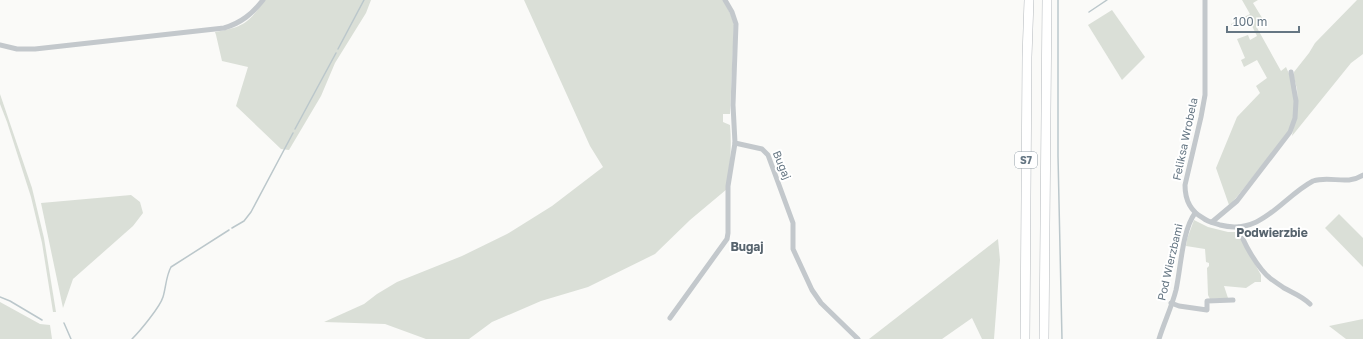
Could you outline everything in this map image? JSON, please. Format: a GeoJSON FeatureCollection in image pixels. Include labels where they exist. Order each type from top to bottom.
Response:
{"type":"FeatureCollection","features":[{"type":"Feature","properties":{"kind":"highway","name":"S7"},"geometry":{"type":"LineString","coordinates":[[1025,339],[1027,57],[1029,0]]}},
{"type":"Feature","properties":{"kind":"highway","name":"S7"},"geometry":{"type":"LineString","coordinates":[[1044,339],[1047,0]]}},
{"type":"Feature","properties":{"kind":"street"},"geometry":{"type":"LineString","coordinates":[[0,45],[17,49],[35,49],[224,28],[236,24],[248,17],[262,0]]}},
{"type":"Feature","properties":{"kind":"street"},"geometry":{"type":"LineString","coordinates":[[670,318],[727,239],[728,186],[735,143],[733,105],[736,24],[726,0]]}},
{"type":"Feature","properties":{"kind":"street","name":"Feliksa Wrobela"},"geometry":{"type":"LineString","coordinates":[[1195,212],[1188,201],[1185,185],[1205,95],[1205,0]]}},
{"type":"Feature","properties":{"kind":"street"},"geometry":{"type":"LineString","coordinates":[[1212,222],[1237,201],[1290,132],[1295,118],[1296,101],[1290,72]]}},
{"type":"Feature","properties":{"kind":"street","name":"Bugaj"},"geometry":{"type":"LineString","coordinates":[[735,143],[762,149],[768,155],[793,223],[793,249],[812,290],[821,303],[858,339]]}},
{"type":"Feature","properties":{"kind":"street"},"geometry":{"type":"LineString","coordinates":[[1195,212],[1203,219],[1229,227],[1247,226],[1259,221],[1313,181],[1320,179],[1349,181],[1363,176]]}},
{"type":"Feature","properties":{"kind":"street","name":"Pod Wierzbami"},"geometry":{"type":"LineString","coordinates":[[1159,339],[1176,291],[1184,243],[1190,221],[1195,212]]}},
{"type":"Feature","properties":{"kind":"street"},"geometry":{"type":"LineString","coordinates":[[1239,227],[1241,238],[1262,270],[1270,279],[1301,296],[1310,304]]}},
{"type":"Feature","properties":{"kind":"street"},"geometry":{"type":"LineString","coordinates":[[1171,303],[1180,306],[1207,310],[1207,301],[1233,300]]}},
{"type":"Feature","properties":{"kind":"shaded area"},"geometry":{"type":"Polygon","coordinates":[[[265,0],[371,0],[366,13],[335,63],[321,96],[289,150],[281,149],[236,106],[248,67],[222,61],[215,32],[240,26],[245,23],[265,0]]]}},
{"type":"Feature","properties":{"kind":"shaded area"},"geometry":{"type":"Polygon","coordinates":[[[524,0],[723,0],[731,15],[734,25],[730,114],[723,114],[723,122],[730,125],[731,133],[727,189],[690,220],[655,254],[588,287],[541,301],[492,322],[469,339],[426,339],[385,324],[324,322],[364,304],[397,282],[462,256],[507,234],[552,206],[603,167],[590,146],[524,0]]]}},
{"type":"Feature","properties":{"kind":"shaded area"},"geometry":{"type":"Polygon","coordinates":[[[1242,0],[1258,0],[1253,3],[1264,21],[1256,26],[1281,71],[1286,67],[1290,76],[1294,90],[1294,117],[1287,134],[1229,205],[1216,168],[1237,117],[1260,93],[1256,86],[1267,78],[1257,60],[1244,67],[1241,60],[1245,58],[1237,39],[1248,35],[1250,40],[1257,36],[1248,18],[1231,25],[1250,14],[1242,0]]]}},
{"type":"Feature","properties":{"kind":"shaded area"},"geometry":{"type":"Polygon","coordinates":[[[1357,0],[1363,0],[1363,54],[1351,63],[1292,136],[1298,104],[1294,72],[1315,43],[1357,0]]]}},
{"type":"Feature","properties":{"kind":"shaded area"},"geometry":{"type":"Polygon","coordinates":[[[1112,10],[1145,57],[1122,80],[1088,25],[1112,10]]]}},
{"type":"Feature","properties":{"kind":"shaded area"},"geometry":{"type":"Polygon","coordinates":[[[0,94],[32,188],[44,238],[56,312],[53,312],[42,243],[31,197],[0,104],[0,94]]]}},
{"type":"Feature","properties":{"kind":"shaded area"},"geometry":{"type":"Polygon","coordinates":[[[131,195],[140,202],[143,213],[133,226],[73,279],[63,308],[41,203],[131,195]]]}},
{"type":"Feature","properties":{"kind":"shaded area"},"geometry":{"type":"Polygon","coordinates":[[[1339,214],[1363,238],[1363,267],[1325,228],[1339,214]]]}},
{"type":"Feature","properties":{"kind":"shaded area"},"geometry":{"type":"Polygon","coordinates":[[[1194,220],[1208,227],[1228,232],[1237,232],[1261,275],[1261,282],[1255,282],[1246,288],[1224,286],[1228,298],[1210,299],[1208,295],[1207,268],[1209,263],[1206,262],[1205,249],[1186,246],[1194,220]]]}},
{"type":"Feature","properties":{"kind":"shaded area"},"geometry":{"type":"Polygon","coordinates":[[[998,239],[1000,260],[994,339],[982,339],[972,318],[942,339],[869,339],[998,239]]]}},
{"type":"Feature","properties":{"kind":"shaded area"},"geometry":{"type":"Polygon","coordinates":[[[0,302],[40,324],[50,325],[52,339],[0,339],[0,302]]]}},
{"type":"Feature","properties":{"kind":"shaded area"},"geometry":{"type":"Polygon","coordinates":[[[1363,319],[1363,339],[1346,339],[1329,326],[1363,319]]]}},
{"type":"Feature","properties":{"kind":"waterway"},"geometry":{"type":"LineString","coordinates":[[338,49],[364,0]]}},
{"type":"Feature","properties":{"kind":"waterway"},"geometry":{"type":"LineString","coordinates":[[1058,0],[1058,156],[1062,339]]}},
{"type":"Feature","properties":{"kind":"waterway"},"geometry":{"type":"LineString","coordinates":[[1089,12],[1107,0]]}},
{"type":"Feature","properties":{"kind":"waterway"},"geometry":{"type":"LineString","coordinates":[[295,129],[336,53]]}},
{"type":"Feature","properties":{"kind":"waterway"},"geometry":{"type":"LineString","coordinates":[[232,228],[244,221],[251,212],[293,133]]}},
{"type":"Feature","properties":{"kind":"waterway"},"geometry":{"type":"LineString","coordinates":[[132,339],[158,307],[163,297],[171,267],[229,230]]}},
{"type":"Feature","properties":{"kind":"waterway"},"geometry":{"type":"LineString","coordinates":[[0,297],[10,301],[42,320]]}},
{"type":"Feature","properties":{"kind":"waterway"},"geometry":{"type":"LineString","coordinates":[[64,323],[71,339]]}},
{"type":"Feature","properties":{"kind":"district","name":"Podwierzbie"},"geometry":{"type":"Point","coordinates":[1272,233]}},
{"type":"Feature","properties":{"kind":"district","name":"Bugaj"},"geometry":{"type":"Point","coordinates":[747,247]}}]}
